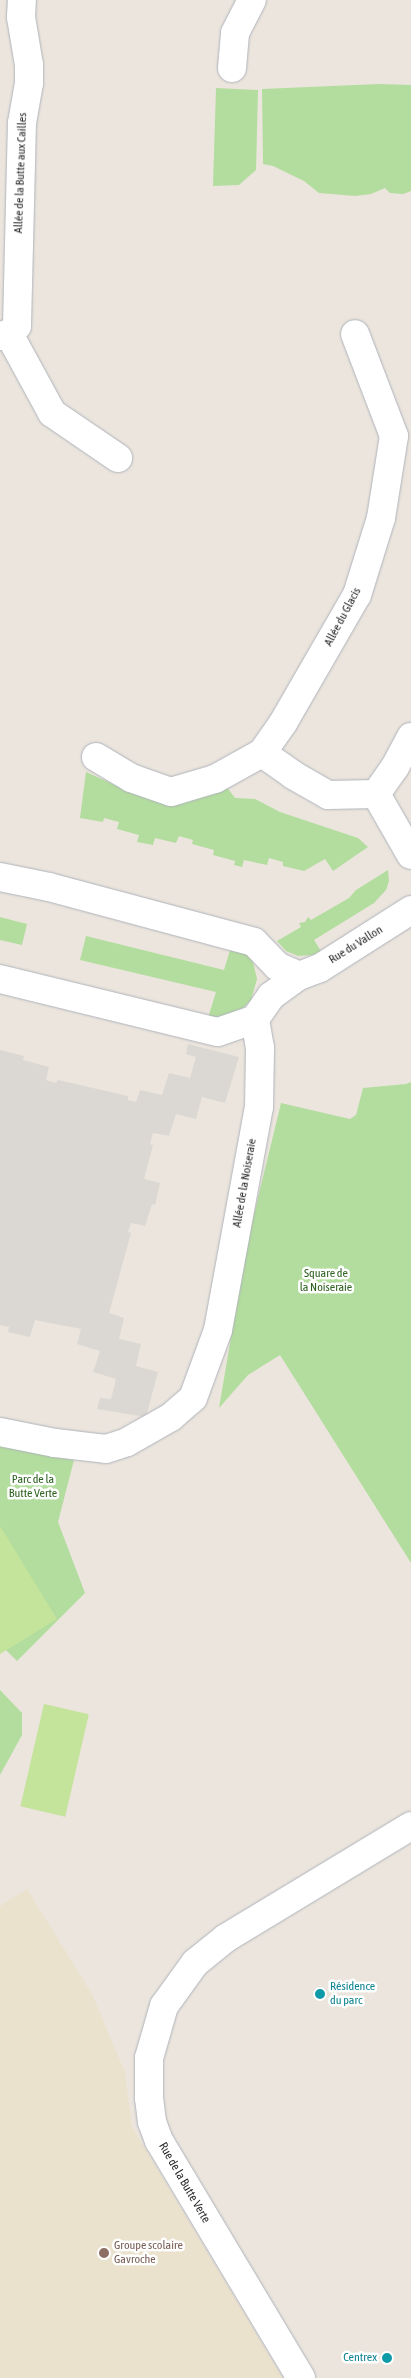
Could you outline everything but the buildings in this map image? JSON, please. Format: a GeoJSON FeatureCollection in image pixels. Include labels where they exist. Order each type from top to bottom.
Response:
{"type":"FeatureCollection","features":[{"type":"Feature","properties":{"kind":"street","name":"Allée de la Butte aux Cailles"},"geometry":{"type":"LineString","coordinates":[[4,335],[17,326],[22,123],[29,83],[28,50],[21,17],[22,0]]}},
{"type":"Feature","properties":{"kind":"street"},"geometry":{"type":"LineString","coordinates":[[232,68],[235,33],[252,0]]}},
{"type":"Feature","properties":{"kind":"street","name":"Allée du Glacis"},"geometry":{"type":"LineString","coordinates":[[96,757],[131,778],[171,792],[215,779],[262,753],[283,723],[357,595],[402,441],[355,334]]}},
{"type":"Feature","properties":{"kind":"street"},"geometry":{"type":"LineString","coordinates":[[4,335],[52,413],[118,458]]}},
{"type":"Feature","properties":{"kind":"street"},"geometry":{"type":"LineString","coordinates":[[376,794],[395,766],[411,737]]}},
{"type":"Feature","properties":{"kind":"street"},"geometry":{"type":"LineString","coordinates":[[262,753],[293,775],[328,795],[376,794]]}},
{"type":"Feature","properties":{"kind":"street"},"geometry":{"type":"LineString","coordinates":[[376,794],[411,855]]}},
{"type":"Feature","properties":{"kind":"street"},"geometry":{"type":"LineString","coordinates":[[0,877],[254,942],[277,966],[299,976]]}},
{"type":"Feature","properties":{"kind":"street","name":"Rue du Vallon"},"geometry":{"type":"LineString","coordinates":[[255,1019],[271,996],[299,976],[320,968],[411,910]]}},
{"type":"Feature","properties":{"kind":"street"},"geometry":{"type":"LineString","coordinates":[[0,978],[218,1032],[255,1019]]}},
{"type":"Feature","properties":{"kind":"street","name":"Allée de la Noiseraie"},"geometry":{"type":"LineString","coordinates":[[0,1432],[55,1443],[106,1449],[127,1442],[164,1421],[193,1398],[218,1330],[258,1107],[260,1048],[255,1019]]}},
{"type":"Feature","properties":{"kind":"street","name":"Rue de la Butte Verte"},"geometry":{"type":"LineString","coordinates":[[301,2378],[158,2141],[152,2122],[149,2098],[149,2058],[164,2006],[195,1963],[226,1938],[411,1826]]}},
{"type":"Feature","properties":{"kind":"shaded area"},"geometry":{"type":"Polygon","coordinates":[[[188,1044],[239,1057],[225,1103],[202,1097],[196,1119],[176,1114],[169,1136],[153,1133],[150,1144],[153,1145],[144,1179],[160,1183],[155,1205],[152,1204],[145,1226],[131,1223],[128,1232],[131,1233],[109,1313],[124,1318],[119,1339],[141,1344],[136,1366],[158,1372],[146,1417],[97,1409],[100,1398],[111,1399],[116,1379],[93,1372],[100,1351],[77,1344],[81,1329],[35,1320],[30,1337],[8,1332],[9,1327],[0,1325],[0,1050],[24,1056],[23,1060],[49,1067],[46,1080],[56,1083],[58,1080],[128,1096],[128,1100],[136,1102],[140,1090],[162,1095],[169,1073],[190,1078],[196,1057],[186,1054],[188,1044]]]}},
{"type":"Feature","properties":{"kind":"shaded area","name":"Groupe scolaire Gavroche"},"geometry":{"type":"Polygon","coordinates":[[[27,1889],[92,1994],[125,2072],[132,2127],[283,2378],[0,2378],[0,1906],[27,1889]]]}},
{"type":"Feature","properties":{"kind":"green space"},"geometry":{"type":"Polygon","coordinates":[[[379,84],[411,85],[411,191],[403,194],[390,193],[385,188],[371,194],[355,196],[319,193],[304,181],[273,166],[263,164],[262,89],[379,84]]]}},
{"type":"Feature","properties":{"kind":"green space"},"geometry":{"type":"Polygon","coordinates":[[[216,88],[258,90],[256,170],[239,185],[213,186],[216,88]]]}},
{"type":"Feature","properties":{"kind":"green space"},"geometry":{"type":"Polygon","coordinates":[[[86,772],[135,794],[226,786],[235,798],[255,799],[280,812],[358,838],[368,847],[333,871],[325,859],[304,871],[283,866],[283,862],[269,858],[267,865],[244,860],[242,867],[234,865],[235,861],[213,855],[214,850],[192,844],[193,840],[179,836],[176,843],[155,838],[153,845],[137,842],[139,835],[117,829],[119,822],[104,818],[103,822],[80,818],[86,772]]]}},
{"type":"Feature","properties":{"kind":"green space"},"geometry":{"type":"Polygon","coordinates":[[[388,870],[389,881],[386,890],[374,903],[314,940],[321,951],[312,955],[298,956],[286,951],[277,941],[301,927],[299,923],[305,922],[308,917],[311,920],[349,898],[356,890],[388,870]]]}},
{"type":"Feature","properties":{"kind":"green space"},"geometry":{"type":"Polygon","coordinates":[[[0,917],[27,924],[22,945],[0,940],[0,917]]]}},
{"type":"Feature","properties":{"kind":"green space"},"geometry":{"type":"Polygon","coordinates":[[[86,936],[224,970],[231,947],[246,953],[253,962],[257,979],[251,1000],[238,1013],[224,1018],[208,1018],[216,992],[80,960],[86,936]]]}},
{"type":"Feature","properties":{"kind":"green space","name":"Square de la Noiseraie"},"geometry":{"type":"Polygon","coordinates":[[[411,1082],[411,1563],[280,1355],[248,1375],[219,1408],[247,1243],[281,1103],[350,1119],[356,1115],[363,1088],[411,1082]]]}},
{"type":"Feature","properties":{"kind":"green space","name":"Parc de la Butte Verte"},"geometry":{"type":"Polygon","coordinates":[[[0,1446],[74,1460],[58,1522],[85,1593],[17,1661],[6,1650],[0,1560],[0,1446]]]}},
{"type":"Feature","properties":{"kind":"green space"},"geometry":{"type":"Polygon","coordinates":[[[0,1526],[57,1619],[0,1654],[0,1526]]]}},
{"type":"Feature","properties":{"kind":"green space"},"geometry":{"type":"Polygon","coordinates":[[[0,1690],[22,1713],[22,1735],[0,1775],[0,1690]]]}},
{"type":"Feature","properties":{"kind":"green space"},"geometry":{"type":"Polygon","coordinates":[[[44,1704],[89,1714],[65,1817],[20,1806],[44,1704]]]}},
{"type":"Feature","properties":{"kind":"place","name":"Résidence du parc"},"geometry":{"type":"Point","coordinates":[320,1994]}},
{"type":"Feature","properties":{"kind":"place","name":"Groupe scolaire Gavroche"},"geometry":{"type":"Point","coordinates":[104,2253]}},
{"type":"Feature","properties":{"kind":"place","name":"Centrex"},"geometry":{"type":"Point","coordinates":[387,2358]}}]}
